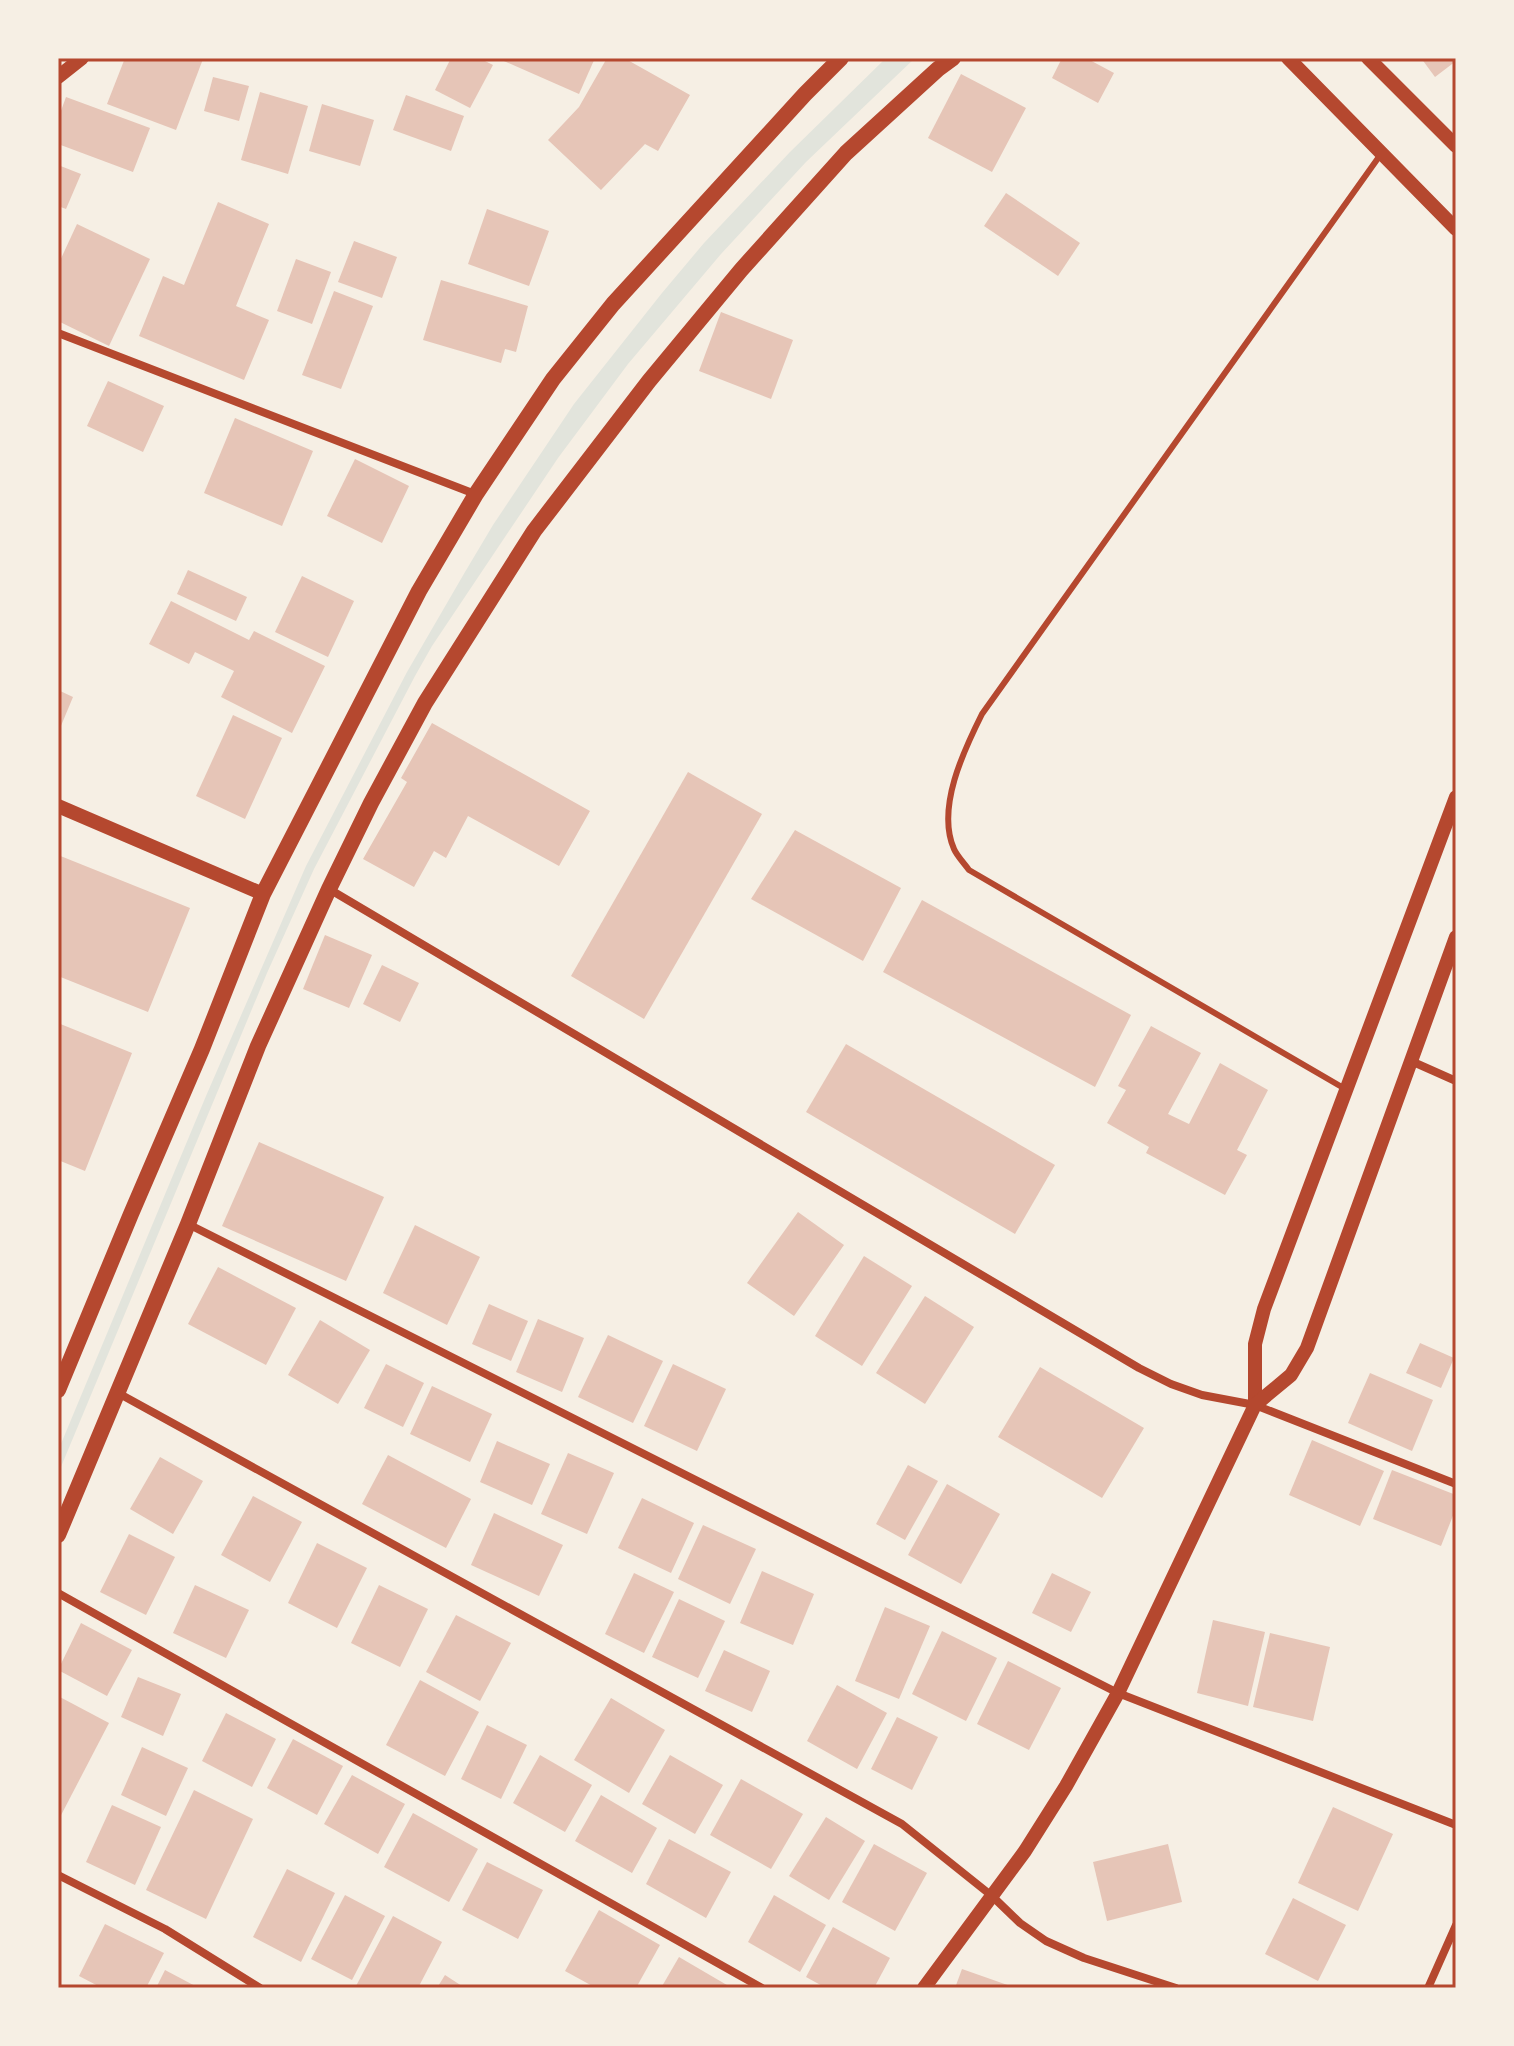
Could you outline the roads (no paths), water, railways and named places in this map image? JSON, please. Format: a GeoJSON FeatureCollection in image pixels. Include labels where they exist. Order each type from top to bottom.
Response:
{"type":"FeatureCollection","features":[{"type":"Feature","properties":{"kind":"main road"},"geometry":{"type":"LineString","coordinates":[[58,1390],[202,1049],[263,894],[419,591],[476,494],[553,379],[613,304],[841,58]]}},
{"type":"Feature","properties":{"kind":"main road"},"geometry":{"type":"LineString","coordinates":[[58,1535],[188,1224],[258,1046],[329,889],[425,703],[534,531],[649,381],[741,270],[846,153],[953,58]]}},
{"type":"Feature","properties":{"kind":"street"},"geometry":{"type":"LineString","coordinates":[[58,77],[82,58]]}},
{"type":"Feature","properties":{"kind":"street"},"geometry":{"type":"LineString","coordinates":[[1288,58],[1456,229]]}},
{"type":"Feature","properties":{"kind":"street"},"geometry":{"type":"LineString","coordinates":[[1368,58],[1456,146]]}},
{"type":"Feature","properties":{"kind":"street"},"geometry":{"type":"LineString","coordinates":[[58,333],[476,494]]}},
{"type":"Feature","properties":{"kind":"street"},"geometry":{"type":"LineString","coordinates":[[1255,1405],[1255,1344],[1264,1309],[1456,797]]}},
{"type":"Feature","properties":{"kind":"street"},"geometry":{"type":"LineString","coordinates":[[58,806],[263,894]]}},
{"type":"Feature","properties":{"kind":"street"},"geometry":{"type":"LineString","coordinates":[[329,889],[1139,1368],[1202,1395],[1255,1405],[1456,1484]]}},
{"type":"Feature","properties":{"kind":"street"},"geometry":{"type":"LineString","coordinates":[[924,1988],[1025,1851],[1066,1786],[1118,1693],[1255,1405],[1291,1375],[1307,1348],[1456,937]]}},
{"type":"Feature","properties":{"kind":"street"},"geometry":{"type":"LineString","coordinates":[[1411,1061],[1456,1081]]}},
{"type":"Feature","properties":{"kind":"street"},"geometry":{"type":"LineString","coordinates":[[188,1224],[1118,1693],[1456,1825]]}},
{"type":"Feature","properties":{"kind":"street"},"geometry":{"type":"LineString","coordinates":[[117,1393],[902,1824],[992,1896],[1020,1923],[1046,1941],[1084,1958],[1176,1988]]}},
{"type":"Feature","properties":{"kind":"street"},"geometry":{"type":"LineString","coordinates":[[58,1593],[762,1988]]}},
{"type":"Feature","properties":{"kind":"street"},"geometry":{"type":"LineString","coordinates":[[58,1875],[165,1929],[260,1988]]}},
{"type":"Feature","properties":{"kind":"street"},"geometry":{"type":"LineString","coordinates":[[1428,1988],[1456,1925]]}},
{"type":"Feature","properties":{"kind":"lane"},"geometry":{"type":"LineString","coordinates":[[1347,1090],[969,870],[954,849],[949,823],[952,790],[962,755],[982,714],[1383,153]]}}]}
